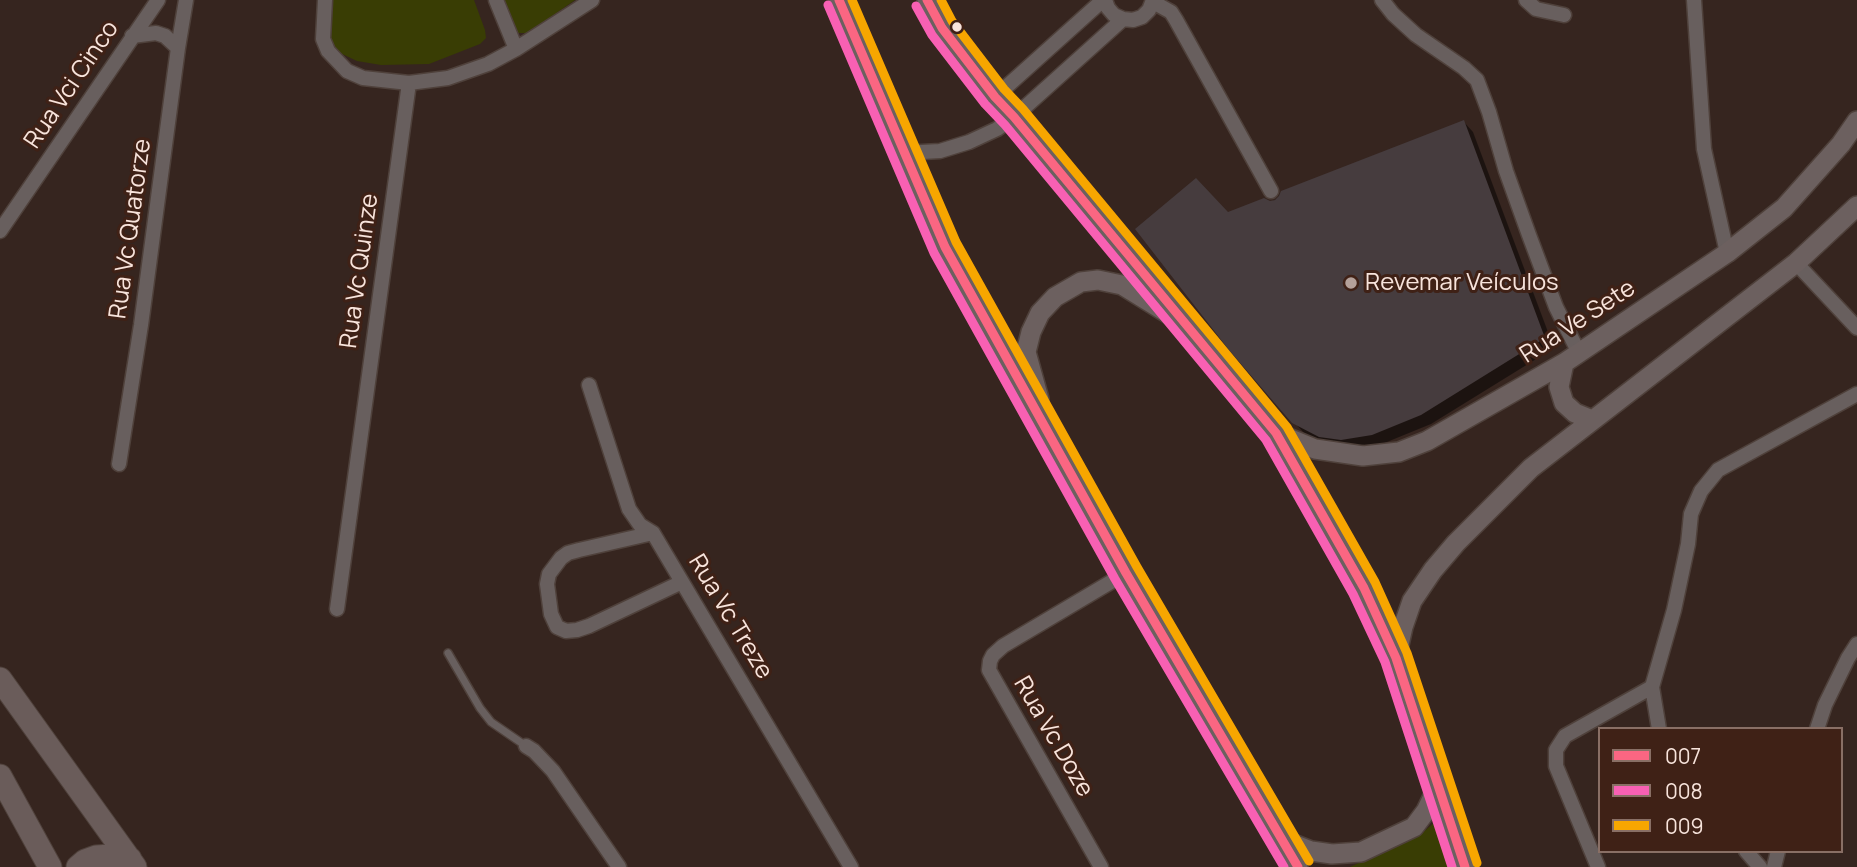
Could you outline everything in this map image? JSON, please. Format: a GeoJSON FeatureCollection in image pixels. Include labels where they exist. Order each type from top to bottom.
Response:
{"type":"FeatureCollection","features":[{"type":"Feature","properties":{"kind":"highway"},"geometry":{"type":"LineString","coordinates":[[0,679],[133,863]]}},
{"type":"Feature","properties":{"kind":"highway"},"geometry":{"type":"LineString","coordinates":[[3,786],[50,867]]}},
{"type":"Feature","properties":{"kind":"highway"},"geometry":{"type":"LineString","coordinates":[[78,867],[96,857],[111,856],[133,863]]}},
{"type":"Feature","properties":{"kind":"main road"},"geometry":{"type":"LineString","coordinates":[[839,0],[945,247],[1126,573],[1298,867]]}},
{"type":"Feature","properties":{"kind":"main road"},"geometry":{"type":"LineString","coordinates":[[927,0],[942,28],[995,97],[1276,432],[1364,588],[1396,658],[1465,867]]}},
{"type":"Feature","properties":{"kind":"main road","name":"Rua Ve Sete"},"geometry":{"type":"LineString","coordinates":[[1276,432],[1315,449],[1363,456],[1399,452],[1427,441],[1572,358],[1727,253],[1784,208],[1849,148],[1857,121]]}},
{"type":"Feature","properties":{"kind":"main road"},"geometry":{"type":"LineString","coordinates":[[1396,658],[1412,601],[1433,570],[1456,543],[1531,468],[1796,263],[1857,206]]}},
{"type":"Feature","properties":{"kind":"main road"},"geometry":{"type":"LineString","coordinates":[[1045,425],[1026,352],[1040,313],[1055,297],[1081,282],[1098,280],[1122,285],[1188,326]]}},
{"type":"Feature","properties":{"kind":"main road"},"geometry":{"type":"LineString","coordinates":[[1572,358],[1559,387],[1564,403],[1575,413],[1592,420]]}},
{"type":"Feature","properties":{"kind":"main road"},"geometry":{"type":"LineString","coordinates":[[1283,840],[1311,851],[1332,854],[1361,852],[1414,827],[1426,811],[1439,784]]}},
{"type":"Feature","properties":{"kind":"street","name":"Rua Vci Cinco"},"geometry":{"type":"LineString","coordinates":[[0,231],[158,0]]}},
{"type":"Feature","properties":{"kind":"street","name":"Rua Vc Quatorze"},"geometry":{"type":"LineString","coordinates":[[119,464],[186,0]]}},
{"type":"Feature","properties":{"kind":"street"},"geometry":{"type":"LineString","coordinates":[[325,0],[323,39],[328,51],[347,71],[362,78],[410,83],[448,78],[488,64],[592,0]]}},
{"type":"Feature","properties":{"kind":"street"},"geometry":{"type":"LineString","coordinates":[[496,0],[516,49]]}},
{"type":"Feature","properties":{"kind":"street"},"geometry":{"type":"LineString","coordinates":[[995,97],[1104,0],[1114,15],[1133,20],[1142,17],[1153,1],[1171,12],[1176,20],[1271,191]]}},
{"type":"Feature","properties":{"kind":"street"},"geometry":{"type":"LineString","coordinates":[[1382,0],[1416,35],[1477,80],[1506,172],[1572,358]]}},
{"type":"Feature","properties":{"kind":"street"},"geometry":{"type":"LineString","coordinates":[[1526,0],[1536,9],[1564,15]]}},
{"type":"Feature","properties":{"kind":"street"},"geometry":{"type":"LineString","coordinates":[[1694,0],[1704,149],[1727,253]]}},
{"type":"Feature","properties":{"kind":"street"},"geometry":{"type":"LineString","coordinates":[[904,153],[940,151],[997,129],[1014,117],[1123,19]]}},
{"type":"Feature","properties":{"kind":"street"},"geometry":{"type":"LineString","coordinates":[[132,36],[156,33],[165,36],[178,48]]}},
{"type":"Feature","properties":{"kind":"street","name":"Rua Vc Quinze"},"geometry":{"type":"LineString","coordinates":[[337,609],[410,83]]}},
{"type":"Feature","properties":{"kind":"street"},"geometry":{"type":"LineString","coordinates":[[1796,263],[1857,328]]}},
{"type":"Feature","properties":{"kind":"street","name":"Rua Vc Treze"},"geometry":{"type":"LineString","coordinates":[[589,385],[629,509],[640,526],[653,533],[851,867]]}},
{"type":"Feature","properties":{"kind":"street"},"geometry":{"type":"LineString","coordinates":[[1658,727],[1652,687],[1674,610],[1692,514],[1701,491],[1718,470],[1857,394]]}},
{"type":"Feature","properties":{"kind":"street"},"geometry":{"type":"LineString","coordinates":[[653,533],[579,550],[561,558],[549,573],[547,584],[551,614],[557,627],[566,631],[589,626],[682,582]]}},
{"type":"Feature","properties":{"kind":"street","name":"Rua Vc Doze"},"geometry":{"type":"LineString","coordinates":[[1101,867],[989,670],[990,661],[1003,646],[1126,573]]}},
{"type":"Feature","properties":{"kind":"street"},"geometry":{"type":"LineString","coordinates":[[1818,727],[1825,705],[1857,644]]}},
{"type":"Feature","properties":{"kind":"street"},"geometry":{"type":"LineString","coordinates":[[1598,867],[1556,766],[1556,750],[1565,736],[1652,687]]}},
{"type":"Feature","properties":{"kind":"street"},"geometry":{"type":"LineString","coordinates":[[526,746],[553,771],[619,867]]}},
{"type":"Feature","properties":{"kind":"street"},"geometry":{"type":"LineString","coordinates":[[1748,853],[1760,867]]}},
{"type":"Feature","properties":{"kind":"lane"},"geometry":{"type":"LineString","coordinates":[[447,653],[491,722],[526,746]]}},
{"type":"Feature","properties":{"kind":"green space"},"geometry":{"type":"Polygon","coordinates":[[[330,0],[474,0],[486,38],[480,44],[429,64],[381,65],[357,61],[340,53],[330,42],[327,25],[330,0]]]}},
{"type":"Feature","properties":{"kind":"green space"},"geometry":{"type":"Polygon","coordinates":[[[502,0],[575,0],[528,33],[518,33],[502,0]]]}},
{"type":"Feature","properties":{"kind":"green space"},"geometry":{"type":"Polygon","coordinates":[[[1436,821],[1449,867],[1350,867],[1421,834],[1436,821]]]}},
{"type":"Feature","properties":{"kind":"building","name":"Revemar Veículos"},"geometry":{"type":"Polygon","coordinates":[[[1464,120],[1545,338],[1421,415],[1372,435],[1341,440],[1319,437],[1292,423],[1229,350],[1135,229],[1196,178],[1228,212],[1264,198],[1275,200],[1281,191],[1464,120]]]}},
{"type":"Feature","properties":{"kind":"transit line","name":"007"},"geometry":{"type":"LineString","coordinates":[[839,0],[945,247],[1126,573],[1298,867]]}},
{"type":"Feature","properties":{"kind":"transit line","name":"009"},"geometry":{"type":"LineString","coordinates":[[852,0],[956,242],[1137,567],[1309,861]]}},
{"type":"Feature","properties":{"kind":"transit line","name":"007"},"geometry":{"type":"LineString","coordinates":[[927,0],[942,28],[995,97],[1276,433],[1364,588],[1396,658],[1465,867]]}},
{"type":"Feature","properties":{"kind":"transit line","name":"009"},"geometry":{"type":"LineString","coordinates":[[941,0],[952,21],[1004,89],[1287,427],[1375,582],[1407,653],[1477,863]]}},
{"type":"Feature","properties":{"kind":"transit line","name":"008"},"geometry":{"type":"LineString","coordinates":[[828,5],[934,253],[1115,579],[1284,867]]}},
{"type":"Feature","properties":{"kind":"transit line","name":"008"},"geometry":{"type":"LineString","coordinates":[[916,6],[932,35],[985,104],[1266,440],[1353,594],[1385,662],[1452,867]]}},
{"type":"Feature","properties":{"kind":"place","name":"Revemar Veículos"},"geometry":{"type":"Point","coordinates":[1351,283]}}]}
